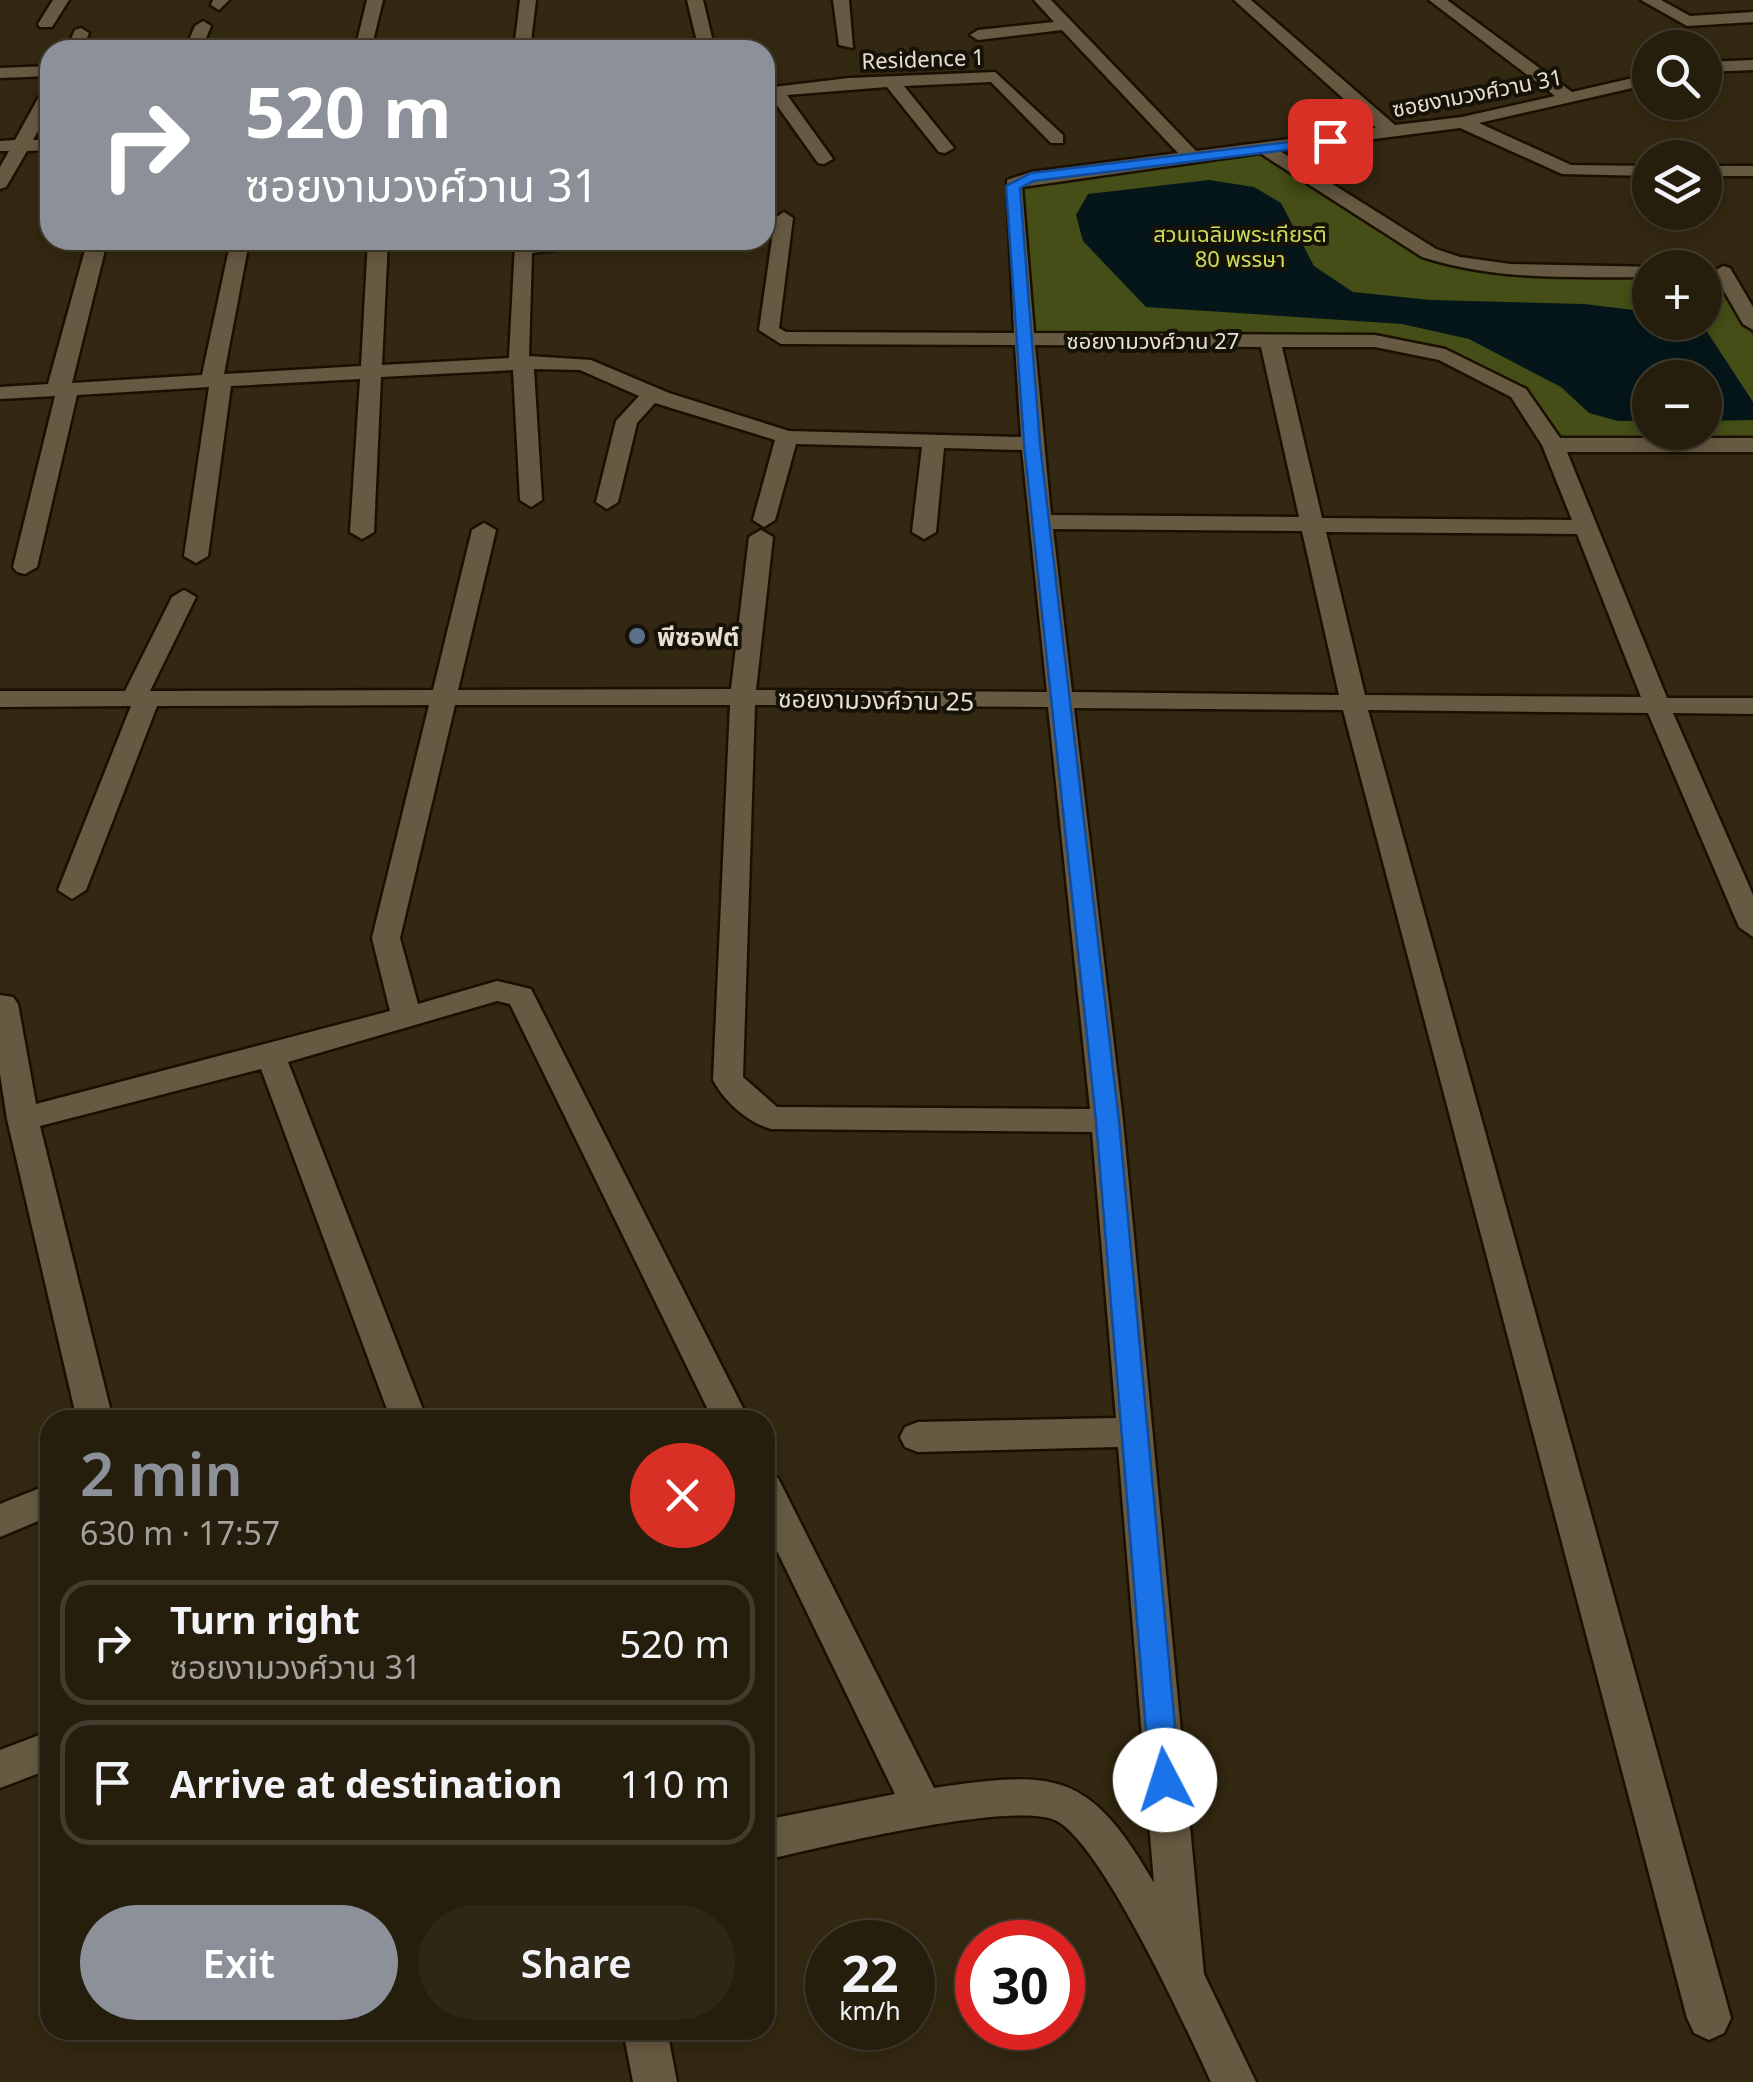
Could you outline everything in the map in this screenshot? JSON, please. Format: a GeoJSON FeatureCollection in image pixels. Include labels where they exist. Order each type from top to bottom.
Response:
{"type":"FeatureCollection","features":[{"type":"Feature","properties":{"kind":"street"},"geometry":{"type":"LineString","coordinates":[[46,24],[61,0]]}},
{"type":"Feature","properties":{"kind":"street"},"geometry":{"type":"LineString","coordinates":[[364,40],[375,0]]}},
{"type":"Feature","properties":{"kind":"street"},"geometry":{"type":"LineString","coordinates":[[524,40],[528,0]]}},
{"type":"Feature","properties":{"kind":"street"},"geometry":{"type":"LineString","coordinates":[[695,0],[705,40]]}},
{"type":"Feature","properties":{"kind":"street"},"geometry":{"type":"LineString","coordinates":[[841,0],[847,45]]}},
{"type":"Feature","properties":{"kind":"street"},"geometry":{"type":"LineString","coordinates":[[1042,0],[1193,158]]}},
{"type":"Feature","properties":{"kind":"street"},"geometry":{"type":"LineString","coordinates":[[1242,0],[1393,132]]}},
{"type":"Feature","properties":{"kind":"street"},"geometry":{"type":"LineString","coordinates":[[1437,0],[1568,97]]}},
{"type":"Feature","properties":{"kind":"street"},"geometry":{"type":"LineString","coordinates":[[1649,0],[1687,21],[1753,15]]}},
{"type":"Feature","properties":{"kind":"street"},"geometry":{"type":"LineString","coordinates":[[1737,0],[1753,15]]}},
{"type":"Feature","properties":{"kind":"street"},"geometry":{"type":"LineString","coordinates":[[978,34],[1066,25]]}},
{"type":"Feature","properties":{"kind":"street"},"geometry":{"type":"LineString","coordinates":[[196,40],[202,26]]}},
{"type":"Feature","properties":{"kind":"street"},"geometry":{"type":"LineString","coordinates":[[79,40],[82,33]]}},
{"type":"Feature","properties":{"kind":"street"},"geometry":{"type":"LineString","coordinates":[[1722,66],[1753,65]]}},
{"type":"Feature","properties":{"kind":"street"},"geometry":{"type":"LineString","coordinates":[[0,73],[40,71]]}},
{"type":"Feature","properties":{"kind":"street","name":"Residence 1"},"geometry":{"type":"LineString","coordinates":[[775,92],[995,77],[1057,139]]}},
{"type":"Feature","properties":{"kind":"street"},"geometry":{"type":"LineString","coordinates":[[891,81],[944,148]]}},
{"type":"Feature","properties":{"kind":"street","name":"ซอยงามวงศ์วาน 31"},"geometry":{"type":"LineString","coordinates":[[1026,339],[1015,182],[1462,122],[1632,83]]}},
{"type":"Feature","properties":{"kind":"street"},"geometry":{"type":"LineString","coordinates":[[775,98],[824,159]]}},
{"type":"Feature","properties":{"kind":"street"},"geometry":{"type":"LineString","coordinates":[[0,182],[9,146],[40,106]]}},
{"type":"Feature","properties":{"kind":"street"},"geometry":{"type":"LineString","coordinates":[[1462,122],[1568,170],[1632,171]]}},
{"type":"Feature","properties":{"kind":"street"},"geometry":{"type":"LineString","coordinates":[[9,146],[40,145]]}},
{"type":"Feature","properties":{"kind":"street"},"geometry":{"type":"LineString","coordinates":[[1267,150],[1429,253],[1457,264],[1492,270],[1632,271]]}},
{"type":"Feature","properties":{"kind":"street"},"geometry":{"type":"LineString","coordinates":[[1722,170],[1753,170]]}},
{"type":"Feature","properties":{"kind":"street","name":"ซอยงามวงศ์วาน 27"},"geometry":{"type":"LineString","coordinates":[[784,218],[769,330],[781,338],[1375,341],[1445,356],[1519,393],[1553,445],[1657,706],[1753,927]]}},
{"type":"Feature","properties":{"kind":"street"},"geometry":{"type":"LineString","coordinates":[[25,567],[95,250]]}},
{"type":"Feature","properties":{"kind":"street"},"geometry":{"type":"LineString","coordinates":[[196,556],[216,380],[238,250]]}},
{"type":"Feature","properties":{"kind":"street"},"geometry":{"type":"LineString","coordinates":[[362,532],[377,250]]}},
{"type":"Feature","properties":{"kind":"street"},"geometry":{"type":"LineString","coordinates":[[522,250],[521,360],[531,500]]}},
{"type":"Feature","properties":{"kind":"street"},"geometry":{"type":"LineString","coordinates":[[1722,272],[1753,272]]}},
{"type":"Feature","properties":{"kind":"street"},"geometry":{"type":"LineString","coordinates":[[1722,283],[1753,324]]}},
{"type":"Feature","properties":{"kind":"street"},"geometry":{"type":"LineString","coordinates":[[1026,339],[1032,444],[1108,1121],[1183,1973]]}},
{"type":"Feature","properties":{"kind":"street"},"geometry":{"type":"LineString","coordinates":[[1270,341],[1354,704],[1709,2018]]}},
{"type":"Feature","properties":{"kind":"street"},"geometry":{"type":"LineString","coordinates":[[0,393],[521,360],[584,364],[652,394],[787,437],[1032,444]]}},
{"type":"Feature","properties":{"kind":"street"},"geometry":{"type":"LineString","coordinates":[[608,502],[627,421],[652,394]]}},
{"type":"Feature","properties":{"kind":"street"},"geometry":{"type":"LineString","coordinates":[[787,437],[763,529],[743,696],[728,1080],[751,1105],[771,1118],[1108,1121]]}},
{"type":"Feature","properties":{"kind":"street"},"geometry":{"type":"LineString","coordinates":[[924,532],[934,441]]}},
{"type":"Feature","properties":{"kind":"street"},"geometry":{"type":"LineString","coordinates":[[1553,445],[1753,445]]}},
{"type":"Feature","properties":{"kind":"street"},"geometry":{"type":"LineString","coordinates":[[1042,522],[1585,527]]}},
{"type":"Feature","properties":{"kind":"street"},"geometry":{"type":"LineString","coordinates":[[406,1016],[386,938],[484,530]]}},
{"type":"Feature","properties":{"kind":"street"},"geometry":{"type":"LineString","coordinates":[[72,890],[140,698],[184,598]]}},
{"type":"Feature","properties":{"kind":"street","name":"ซอยงามวงศ์วาน 25"},"geometry":{"type":"LineString","coordinates":[[0,699],[743,696],[1063,703],[1753,706]]}},
{"type":"Feature","properties":{"kind":"street"},"geometry":{"type":"LineString","coordinates":[[23,1118],[271,1056],[497,991],[520,996],[726,1410]]}},
{"type":"Feature","properties":{"kind":"street"},"geometry":{"type":"LineString","coordinates":[[3,1004],[23,1118],[93,1410]]}},
{"type":"Feature","properties":{"kind":"street"},"geometry":{"type":"LineString","coordinates":[[271,1056],[405,1410]]}},
{"type":"Feature","properties":{"kind":"street"},"geometry":{"type":"LineString","coordinates":[[918,1436],[1133,1432]]}},
{"type":"Feature","properties":{"kind":"street"},"geometry":{"type":"LineString","coordinates":[[0,1521],[40,1503]]}},
{"type":"Feature","properties":{"kind":"street"},"geometry":{"type":"LineString","coordinates":[[775,1509],[923,1808]]}},
{"type":"Feature","properties":{"kind":"street"},"geometry":{"type":"LineString","coordinates":[[0,1769],[40,1754]]}},
{"type":"Feature","properties":{"kind":"street"},"geometry":{"type":"LineString","coordinates":[[775,1838],[923,1808],[1034,1798],[1066,1803],[1092,1824],[1183,1973],[1234,2082]]}},
{"type":"Feature","properties":{"kind":"street"},"geometry":{"type":"LineString","coordinates":[[647,2040],[654,2082]]}},
{"type":"Feature","properties":{"kind":"green space","name":"สวนเฉลิมพระเกียรติ 80 พรรษา"},"geometry":{"type":"Polygon","coordinates":[[[1265,153],[1424,255],[1451,264],[1536,275],[1632,274],[1632,340],[1722,340],[1722,279],[1753,336],[1753,448],[1722,448],[1722,360],[1632,360],[1632,447],[1561,447],[1529,389],[1450,349],[1377,336],[1036,336],[1019,182],[1265,153]]]}},
{"type":"Feature","properties":{"kind":"shaded area"},"geometry":{"type":"Polygon","coordinates":[[[1209,180],[1254,187],[1281,203],[1314,266],[1353,292],[1431,300],[1584,304],[1632,310],[1632,340],[1712,340],[1753,402],[1753,420],[1722,421],[1722,360],[1632,360],[1632,421],[1618,421],[1589,413],[1561,387],[1469,339],[1402,324],[1146,307],[1083,241],[1076,215],[1088,194],[1209,180]]]}},
{"type":"Feature","properties":{"kind":"place","name":"พีซอฟต์"},"geometry":{"type":"Point","coordinates":[637,636]}},
{"type":"Feature","properties":{"kind":"route"},"geometry":{"type":"LineString","coordinates":[[1165,1780],[1108,1121],[1032,444],[1013,186],[1031,178],[1330,141]]}}]}
